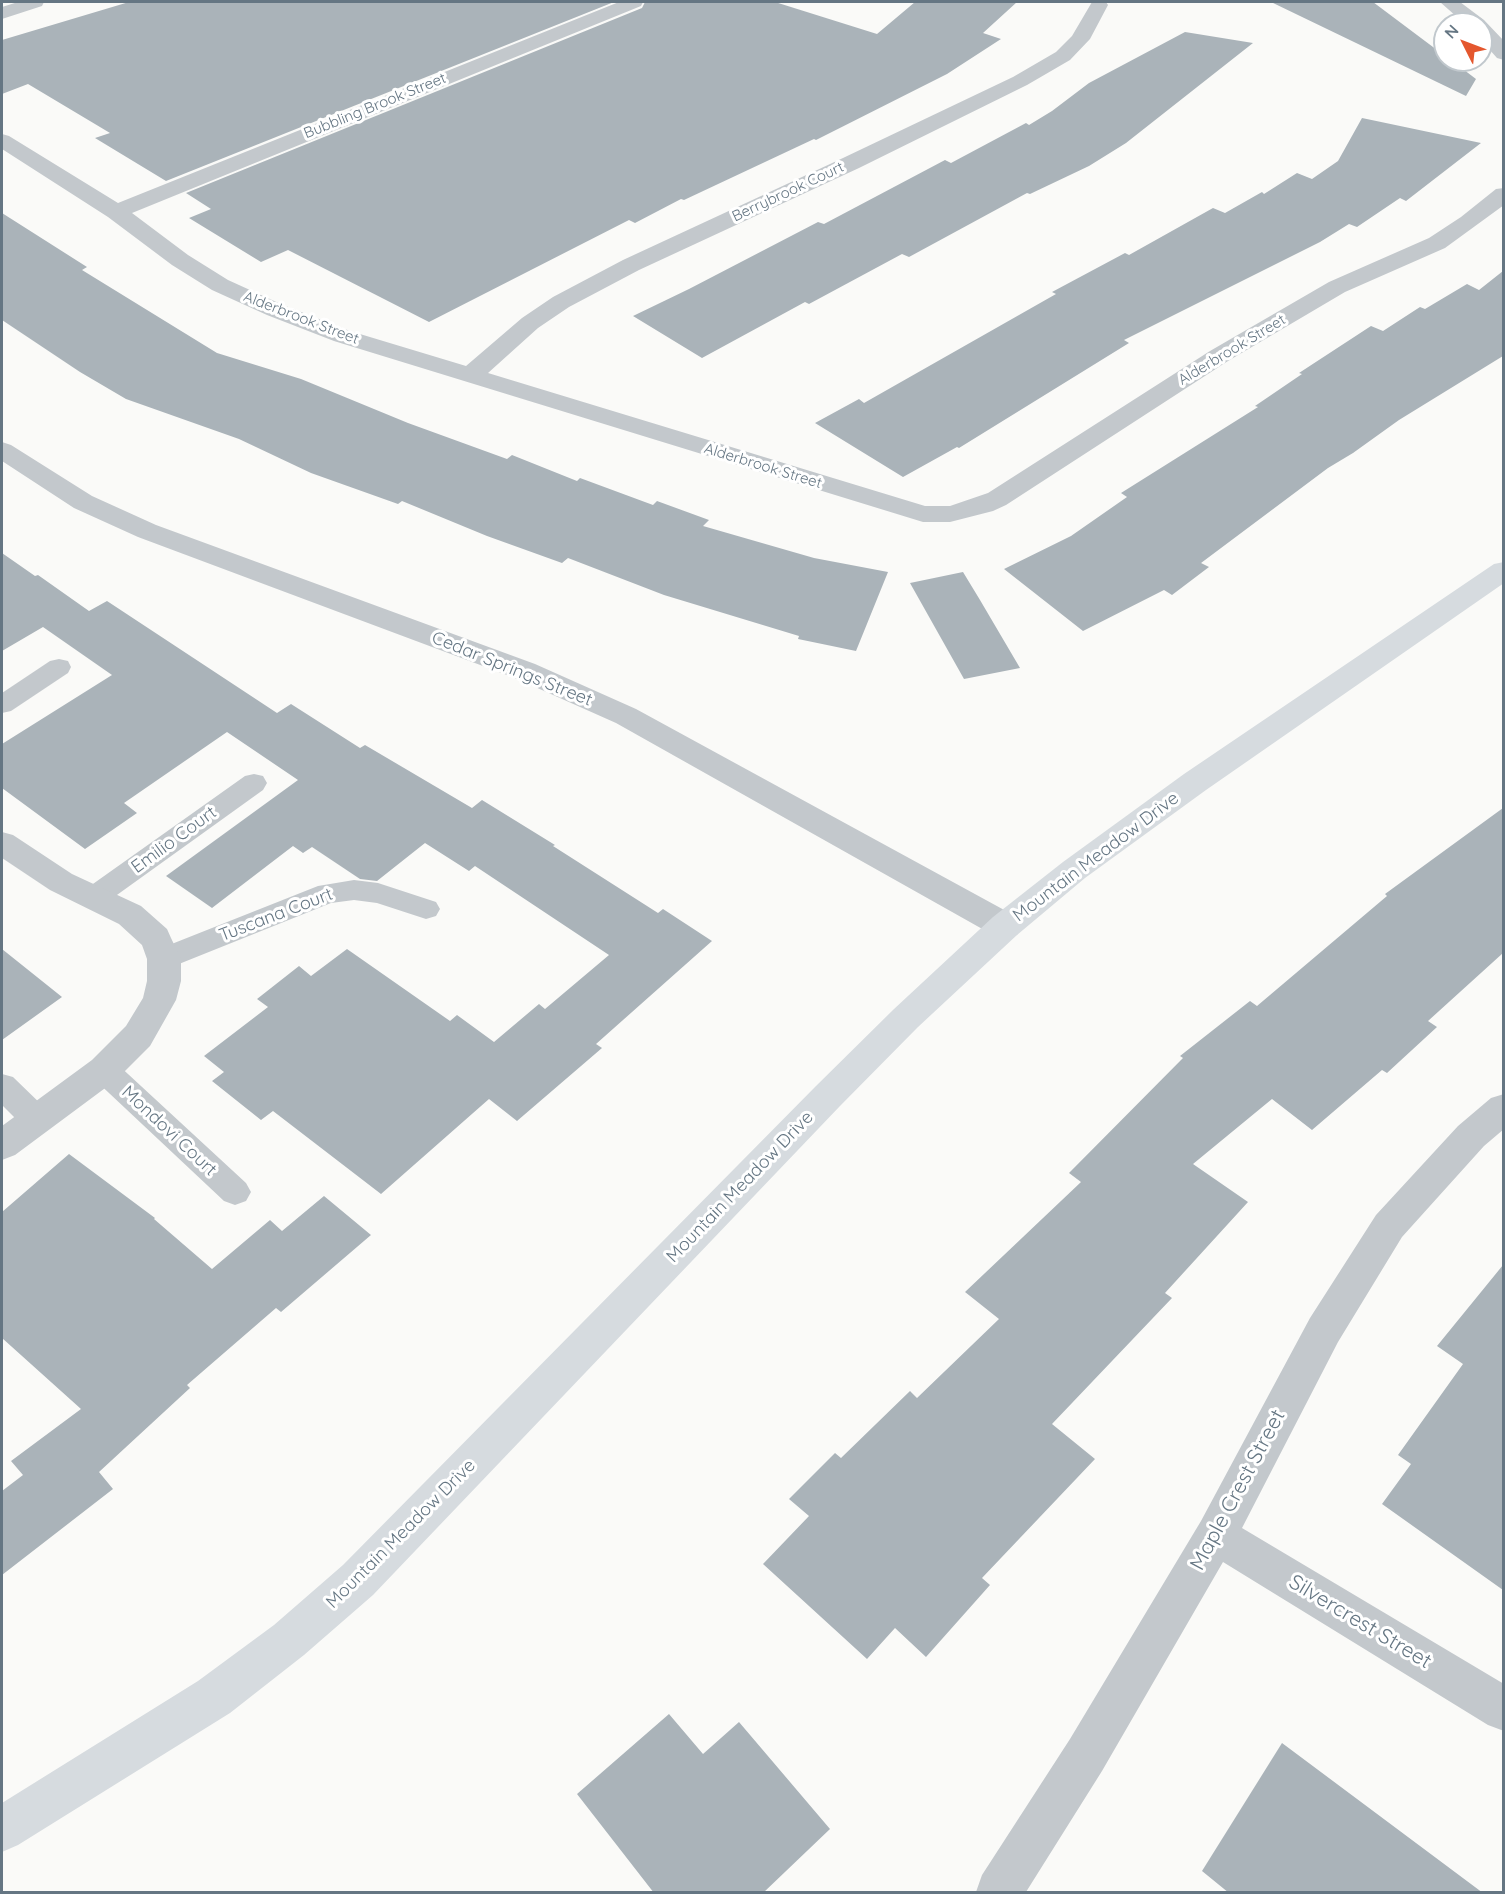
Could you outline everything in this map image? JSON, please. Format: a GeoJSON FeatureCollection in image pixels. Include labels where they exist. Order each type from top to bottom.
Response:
{"type":"FeatureCollection","features":[{"type":"Feature","properties":{"kind":"street"},"geometry":{"type":"LineString","coordinates":[[2,13],[35,2]]}},
{"type":"Feature","properties":{"kind":"street","name":"Bubbling Brook Street"},"geometry":{"type":"LineString","coordinates":[[116,212],[634,2]]}},
{"type":"Feature","properties":{"kind":"street"},"geometry":{"type":"LineString","coordinates":[[1449,2],[1462,12]]}},
{"type":"Feature","properties":{"kind":"street","name":"Berrybrook Court"},"geometry":{"type":"LineString","coordinates":[[470,376],[530,323],[561,302],[631,265],[851,163],[1020,81],[1063,56],[1080,39],[1099,5]]}},
{"type":"Feature","properties":{"kind":"street"},"geometry":{"type":"LineString","coordinates":[[1493,42],[1503,54]]}},
{"type":"Feature","properties":{"kind":"street","name":"Alderbrook Street"},"geometry":{"type":"LineString","coordinates":[[2,140],[116,212],[180,260],[220,285],[275,310],[342,336],[923,514],[950,514],[984,505],[997,498],[1219,356],[1337,287],[1437,243],[1469,222],[1503,194]]}},
{"type":"Feature","properties":{"kind":"street","name":"Cedar Springs Street"},"geometry":{"type":"LineString","coordinates":[[2,450],[83,502],[147,531],[525,671],[626,716],[1005,926]]}},
{"type":"Feature","properties":{"kind":"street","name":"Mountain Meadow Drive"},"geometry":{"type":"LineString","coordinates":[[2,1829],[214,1697],[289,1640],[358,1580],[906,1018],[1005,926],[1074,870],[1176,796],[1503,570]]}},
{"type":"Feature","properties":{"kind":"street"},"geometry":{"type":"LineString","coordinates":[[2,843],[61,882],[130,915],[155,938],[164,959],[164,981],[159,1000],[138,1036],[104,1070],[2,1145]]}},
{"type":"Feature","properties":{"kind":"street","name":"Maple Crest Street"},"geometry":{"type":"LineString","coordinates":[[999,1893],[1086,1755],[1216,1535],[1324,1330],[1389,1226],[1471,1136],[1503,1108]]}},
{"type":"Feature","properties":{"kind":"street","name":"Silvercrest Street"},"geometry":{"type":"LineString","coordinates":[[1216,1535],[1503,1709]]}},
{"type":"Feature","properties":{"kind":"lane"},"geometry":{"type":"LineString","coordinates":[[2,705],[59,668]]}},
{"type":"Feature","properties":{"kind":"lane","name":"Emilio Court"},"geometry":{"type":"LineString","coordinates":[[93,898],[254,783]]}},
{"type":"Feature","properties":{"kind":"lane","name":"Tuscana Court"},"geometry":{"type":"LineString","coordinates":[[164,959],[328,893],[354,890],[378,893],[426,909]]}},
{"type":"Feature","properties":{"kind":"lane","name":"Mondovi Court"},"geometry":{"type":"LineString","coordinates":[[104,1070],[235,1192]]}},
{"type":"Feature","properties":{"kind":"lane"},"geometry":{"type":"LineString","coordinates":[[2,1086],[36,1119]]}},
{"type":"Feature","properties":{"kind":"building"},"geometry":{"type":"Polygon","coordinates":[[[129,2],[614,2],[166,181],[95,138],[110,133],[28,84],[2,94],[2,40],[129,2]]]}},
{"type":"Feature","properties":{"kind":"building"},"geometry":{"type":"Polygon","coordinates":[[[645,2],[775,2],[877,34],[915,2],[1017,2],[983,33],[1001,39],[947,74],[816,140],[684,200],[681,199],[635,223],[629,220],[429,322],[288,250],[261,262],[189,218],[211,209],[186,193],[642,8],[645,2]]]}},
{"type":"Feature","properties":{"kind":"building"},"geometry":{"type":"Polygon","coordinates":[[[1271,2],[1373,2],[1433,47],[1433,72],[1467,72],[1476,79],[1466,96],[1271,2]]]}},
{"type":"Feature","properties":{"kind":"building"},"geometry":{"type":"Polygon","coordinates":[[[1185,32],[1253,43],[1126,143],[1089,166],[1030,194],[1027,193],[909,257],[902,254],[809,304],[805,302],[702,358],[633,316],[818,222],[824,224],[945,160],[951,163],[1026,123],[1029,125],[1089,83],[1185,32]]]}},
{"type":"Feature","properties":{"kind":"building"},"geometry":{"type":"Polygon","coordinates":[[[1362,118],[1481,143],[1406,201],[1400,198],[1357,227],[1349,224],[1320,242],[1124,340],[1129,343],[959,448],[957,447],[903,477],[815,423],[859,399],[864,403],[1056,294],[1052,292],[1125,253],[1129,255],[1213,208],[1225,213],[1262,192],[1264,194],[1297,173],[1312,179],[1338,161],[1362,118]]]}},
{"type":"Feature","properties":{"kind":"building"},"geometry":{"type":"Polygon","coordinates":[[[2,213],[87,267],[82,270],[217,353],[301,379],[408,423],[507,459],[512,455],[577,481],[580,478],[653,505],[657,501],[709,520],[703,526],[814,558],[888,572],[856,651],[798,639],[799,636],[664,595],[568,558],[562,563],[487,536],[402,501],[398,504],[311,473],[239,439],[126,399],[80,372],[2,320],[2,213]]]}},
{"type":"Feature","properties":{"kind":"building"},"geometry":{"type":"Polygon","coordinates":[[[1503,271],[1503,356],[1399,420],[1328,468],[1201,563],[1209,567],[1172,595],[1164,590],[1083,631],[1004,569],[1071,536],[1127,497],[1121,493],[1258,407],[1255,406],[1302,374],[1299,373],[1371,326],[1383,331],[1420,307],[1425,309],[1467,284],[1479,290],[1503,271]]]}},
{"type":"Feature","properties":{"kind":"building"},"geometry":{"type":"Polygon","coordinates":[[[2,553],[89,611],[107,601],[277,713],[291,704],[360,748],[365,745],[472,808],[482,800],[658,913],[663,909],[712,941],[596,1044],[602,1048],[517,1121],[489,1099],[381,1194],[273,1111],[261,1120],[212,1081],[224,1072],[204,1056],[268,1007],[257,999],[299,966],[311,976],[347,949],[450,1021],[457,1015],[494,1042],[539,1004],[545,1009],[609,955],[475,866],[469,871],[425,843],[377,881],[360,879],[312,847],[303,853],[293,846],[212,908],[166,876],[298,780],[227,732],[124,803],[137,813],[85,849],[2,788],[2,744],[112,675],[43,627],[2,651],[2,553]]]}},
{"type":"Feature","properties":{"kind":"building"},"geometry":{"type":"Polygon","coordinates":[[[963,572],[1020,668],[964,679],[910,583],[963,572]]]}},
{"type":"Feature","properties":{"kind":"building"},"geometry":{"type":"Polygon","coordinates":[[[1503,808],[1503,953],[1428,1021],[1437,1027],[1387,1073],[1382,1070],[1312,1130],[1272,1099],[1193,1164],[1248,1202],[1165,1293],[1172,1298],[1052,1424],[1095,1459],[982,1578],[990,1585],[926,1657],[895,1628],[867,1659],[763,1564],[809,1516],[789,1499],[835,1453],[841,1458],[910,1391],[917,1398],[999,1319],[965,1292],[1081,1182],[1069,1173],[1183,1058],[1180,1056],[1250,1001],[1257,1006],[1387,896],[1385,894],[1503,808]]]}},
{"type":"Feature","properties":{"kind":"building"},"geometry":{"type":"Polygon","coordinates":[[[2,949],[62,997],[2,1040],[2,949]]]}},
{"type":"Feature","properties":{"kind":"building"},"geometry":{"type":"Polygon","coordinates":[[[69,1154],[155,1218],[212,1269],[270,1220],[282,1231],[324,1196],[371,1235],[281,1312],[276,1308],[187,1385],[190,1388],[99,1472],[113,1489],[2,1575],[2,1491],[23,1475],[11,1461],[81,1409],[2,1338],[2,1212],[69,1154]]]}},
{"type":"Feature","properties":{"kind":"building"},"geometry":{"type":"Polygon","coordinates":[[[1503,1265],[1503,1590],[1382,1504],[1411,1464],[1398,1455],[1463,1364],[1437,1346],[1503,1265]]]}},
{"type":"Feature","properties":{"kind":"building"},"geometry":{"type":"Polygon","coordinates":[[[669,1714],[703,1754],[739,1722],[830,1829],[763,1893],[654,1893],[577,1794],[669,1714]]]}},
{"type":"Feature","properties":{"kind":"building"},"geometry":{"type":"Polygon","coordinates":[[[1282,1743],[1483,1893],[1229,1893],[1202,1871],[1282,1743]]]}}]}
